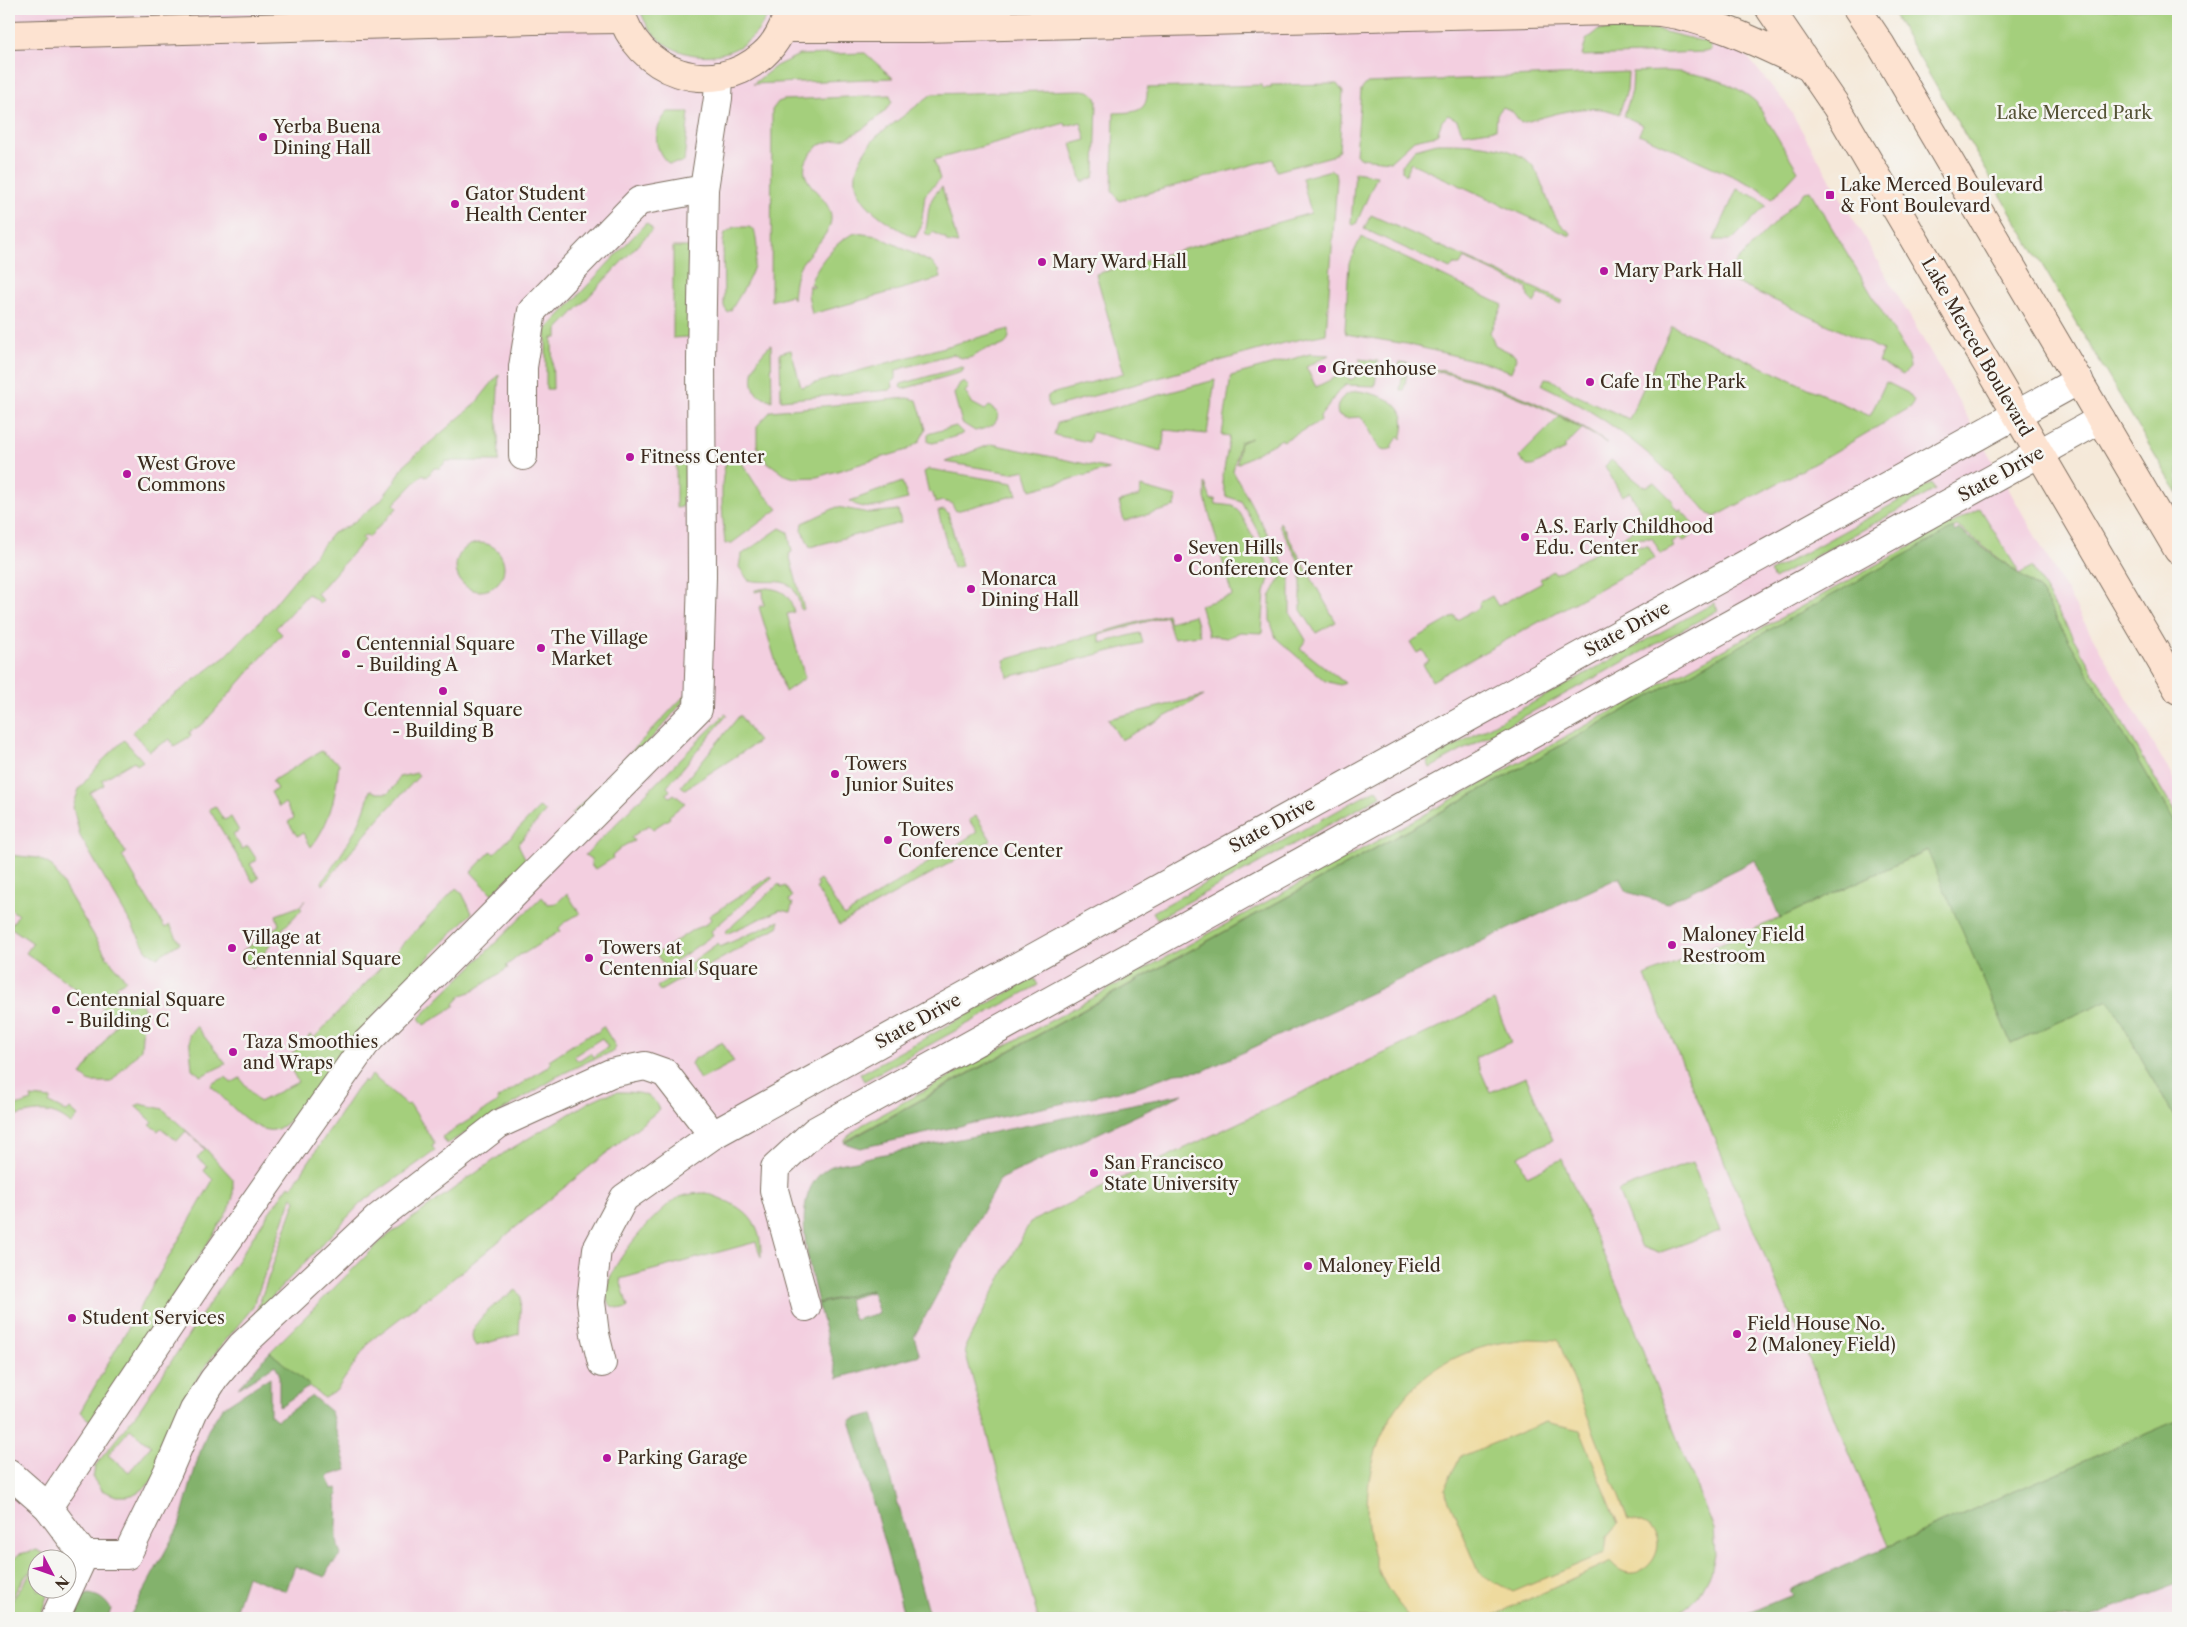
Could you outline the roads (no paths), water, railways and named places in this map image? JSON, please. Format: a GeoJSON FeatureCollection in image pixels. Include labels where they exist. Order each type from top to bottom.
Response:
{"type":"FeatureCollection","features":[{"type":"Feature","properties":{"kind":"main road","name":"Lake Merced Boulevard"},"geometry":{"type":"LineString","coordinates":[[1770,9],[1812,68],[2178,690]]}},
{"type":"Feature","properties":{"kind":"main road"},"geometry":{"type":"LineString","coordinates":[[1858,9],[2178,550]]}},
{"type":"Feature","properties":{"kind":"main road"},"geometry":{"type":"LineString","coordinates":[[9,35],[541,19],[621,14],[637,46],[662,66],[690,76],[720,76],[750,64],[764,55],[787,18],[932,27],[1619,10],[1661,12],[1702,22],[1750,40],[1812,68]]}},
{"type":"Feature","properties":{"kind":"street"},"geometry":{"type":"LineString","coordinates":[[48,1507],[202,1278],[366,1043],[698,709],[702,577],[701,370],[704,189],[720,76]]}},
{"type":"Feature","properties":{"kind":"street"},"geometry":{"type":"LineString","coordinates":[[523,456],[523,367],[532,311],[639,201],[704,189]]}},
{"type":"Feature","properties":{"kind":"street","name":"State Drive"},"geometry":{"type":"LineString","coordinates":[[602,1363],[595,1334],[591,1302],[597,1249],[624,1198],[713,1135],[2078,380]]}},
{"type":"Feature","properties":{"kind":"street","name":"State Drive"},"geometry":{"type":"LineString","coordinates":[[806,1307],[774,1190],[774,1168],[815,1131],[2101,419]]}},
{"type":"Feature","properties":{"kind":"street"},"geometry":{"type":"LineString","coordinates":[[84,1555],[127,1555],[168,1471],[194,1410],[214,1380],[241,1346],[379,1217],[499,1124],[612,1073],[645,1066],[665,1073],[713,1135]]}},
{"type":"Feature","properties":{"kind":"street"},"geometry":{"type":"LineString","coordinates":[[9,1473],[48,1507],[84,1555]]}},
{"type":"Feature","properties":{"kind":"street"},"geometry":{"type":"LineString","coordinates":[[55,1618],[84,1555]]}},
{"type":"Feature","properties":{"kind":"place","name":"Yerba Buena Dining Hall"},"geometry":{"type":"Point","coordinates":[263,137]}},
{"type":"Feature","properties":{"kind":"place","name":"Lake Merced Boulevard & Font Boulevard"},"geometry":{"type":"Point","coordinates":[1830,195]}},
{"type":"Feature","properties":{"kind":"place","name":"Gator Student Health Center"},"geometry":{"type":"Point","coordinates":[455,204]}},
{"type":"Feature","properties":{"kind":"place","name":"Mary Ward Hall"},"geometry":{"type":"Point","coordinates":[1042,262]}},
{"type":"Feature","properties":{"kind":"place","name":"Mary Park Hall"},"geometry":{"type":"Point","coordinates":[1604,271]}},
{"type":"Feature","properties":{"kind":"place","name":"Greenhouse"},"geometry":{"type":"Point","coordinates":[1322,369]}},
{"type":"Feature","properties":{"kind":"place","name":"Cafe In The Park"},"geometry":{"type":"Point","coordinates":[1590,382]}},
{"type":"Feature","properties":{"kind":"place","name":"Fitness Center"},"geometry":{"type":"Point","coordinates":[630,457]}},
{"type":"Feature","properties":{"kind":"place","name":"West Grove Commons"},"geometry":{"type":"Point","coordinates":[127,474]}},
{"type":"Feature","properties":{"kind":"place","name":"A.S. Early Childhood Edu. Center"},"geometry":{"type":"Point","coordinates":[1525,537]}},
{"type":"Feature","properties":{"kind":"place","name":"Seven Hills Conference Center"},"geometry":{"type":"Point","coordinates":[1178,558]}},
{"type":"Feature","properties":{"kind":"place","name":"Monarca Dining Hall"},"geometry":{"type":"Point","coordinates":[971,589]}},
{"type":"Feature","properties":{"kind":"place","name":"The Village Market"},"geometry":{"type":"Point","coordinates":[541,648]}},
{"type":"Feature","properties":{"kind":"place","name":"Centennial Square - Building A"},"geometry":{"type":"Point","coordinates":[346,654]}},
{"type":"Feature","properties":{"kind":"place","name":"Centennial Square - Building B"},"geometry":{"type":"Point","coordinates":[443,691]}},
{"type":"Feature","properties":{"kind":"place","name":"Towers Junior Suites"},"geometry":{"type":"Point","coordinates":[835,774]}},
{"type":"Feature","properties":{"kind":"place","name":"Towers Conference Center"},"geometry":{"type":"Point","coordinates":[888,840]}},
{"type":"Feature","properties":{"kind":"place","name":"Maloney Field Restroom"},"geometry":{"type":"Point","coordinates":[1672,945]}},
{"type":"Feature","properties":{"kind":"place","name":"Village at Centennial Square"},"geometry":{"type":"Point","coordinates":[232,948]}},
{"type":"Feature","properties":{"kind":"place","name":"Towers at Centennial Square"},"geometry":{"type":"Point","coordinates":[589,958]}},
{"type":"Feature","properties":{"kind":"place","name":"Centennial Square - Building C"},"geometry":{"type":"Point","coordinates":[56,1010]}},
{"type":"Feature","properties":{"kind":"place","name":"Taza Smoothies and Wraps"},"geometry":{"type":"Point","coordinates":[233,1052]}},
{"type":"Feature","properties":{"kind":"place","name":"San Francisco State University"},"geometry":{"type":"Point","coordinates":[1094,1173]}},
{"type":"Feature","properties":{"kind":"place","name":"Maloney Field"},"geometry":{"type":"Point","coordinates":[1308,1266]}},
{"type":"Feature","properties":{"kind":"place","name":"Student Services"},"geometry":{"type":"Point","coordinates":[72,1318]}},
{"type":"Feature","properties":{"kind":"place","name":"Field House No. 2 (Maloney Field)"},"geometry":{"type":"Point","coordinates":[1737,1334]}},
{"type":"Feature","properties":{"kind":"place","name":"Parking Garage"},"geometry":{"type":"Point","coordinates":[607,1458]}},
{"type":"Feature","properties":{"kind":"park label","name":"Lake Merced Park"},"geometry":{"type":"Point","coordinates":[2074,113]}}]}
